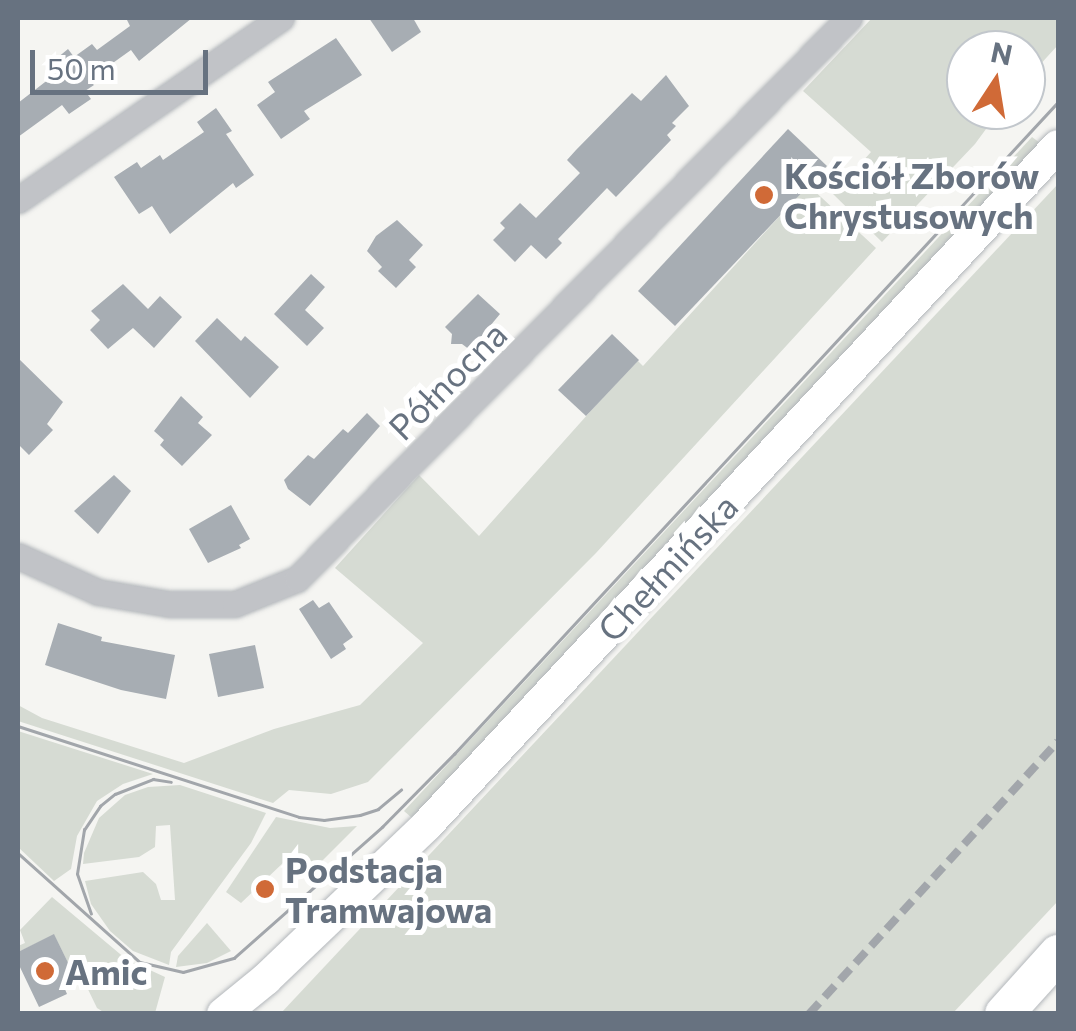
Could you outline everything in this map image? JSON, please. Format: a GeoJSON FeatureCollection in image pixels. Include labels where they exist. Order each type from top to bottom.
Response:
{"type":"FeatureCollection","features":[{"type":"Feature","properties":{"kind":"main road","name":"Chełmińska"},"geometry":{"type":"LineString","coordinates":[[223,1014],[266,979],[426,826],[1058,146]]}},
{"type":"Feature","properties":{"kind":"main road"},"geometry":{"type":"LineString","coordinates":[[1004,1014],[1058,954]]}},
{"type":"Feature","properties":{"kind":"main road","name":"Chełmińska"},"geometry":{"type":"LineString","coordinates":[[236,1014],[266,979]]}},
{"type":"Feature","properties":{"kind":"street"},"geometry":{"type":"LineString","coordinates":[[18,200],[281,18]]}},
{"type":"Feature","properties":{"kind":"street","name":"Północna"},"geometry":{"type":"LineString","coordinates":[[18,556],[98,592],[169,604],[235,604],[298,579],[849,18]]}},
{"type":"Feature","properties":{"kind":"shaded area"},"geometry":{"type":"Polygon","coordinates":[[[872,18],[1058,18],[1058,45],[1046,58],[1046,30],[946,30],[946,130],[985,130],[882,242],[833,194],[871,152],[803,91],[872,18]]]}},
{"type":"Feature","properties":{"kind":"shaded area"},"geometry":{"type":"Polygon","coordinates":[[[1032,137],[1040,143],[412,818],[404,811],[1032,137]]]}},
{"type":"Feature","properties":{"kind":"shaded area"},"geometry":{"type":"Polygon","coordinates":[[[1058,184],[1058,901],[953,1013],[281,1013],[1058,184]]]}},
{"type":"Feature","properties":{"kind":"shaded area"},"geometry":{"type":"Polygon","coordinates":[[[808,185],[876,248],[596,553],[368,782],[331,794],[289,790],[273,803],[18,721],[18,705],[42,718],[184,763],[274,729],[360,705],[423,643],[335,568],[419,475],[479,536],[597,404],[638,361],[643,366],[808,185]]]}},
{"type":"Feature","properties":{"kind":"shaded area"},"geometry":{"type":"Polygon","coordinates":[[[18,731],[153,774],[123,784],[97,801],[77,836],[71,869],[54,881],[18,847],[18,731]]]}},
{"type":"Feature","properties":{"kind":"shaded area"},"geometry":{"type":"Polygon","coordinates":[[[180,785],[266,813],[251,843],[171,952],[169,965],[133,951],[110,931],[91,904],[85,881],[143,872],[156,884],[161,900],[175,900],[170,825],[156,826],[155,847],[139,857],[83,864],[99,818],[125,795],[148,787],[180,785]]]}},
{"type":"Feature","properties":{"kind":"shaded area"},"geometry":{"type":"Polygon","coordinates":[[[276,817],[330,828],[357,826],[306,877],[284,862],[241,903],[226,892],[276,817]]]}},
{"type":"Feature","properties":{"kind":"shaded area"},"geometry":{"type":"Polygon","coordinates":[[[52,897],[126,959],[165,977],[155,1013],[105,1013],[97,1008],[83,979],[77,981],[54,935],[18,952],[18,946],[25,943],[20,930],[52,897]]]}},
{"type":"Feature","properties":{"kind":"shaded area"},"geometry":{"type":"Polygon","coordinates":[[[207,923],[231,951],[207,963],[176,967],[178,956],[207,923]]]}},
{"type":"Feature","properties":{"kind":"building"},"geometry":{"type":"Polygon","coordinates":[[[126,18],[192,18],[139,61],[131,50],[89,80],[94,85],[85,91],[91,99],[69,114],[62,105],[18,137],[18,103],[58,72],[51,63],[68,49],[74,57],[92,44],[97,50],[130,26],[126,18]]]}},
{"type":"Feature","properties":{"kind":"building"},"geometry":{"type":"Polygon","coordinates":[[[369,18],[413,18],[421,32],[392,52],[369,18]]]}},
{"type":"Feature","properties":{"kind":"building"},"geometry":{"type":"Polygon","coordinates":[[[336,38],[362,75],[304,111],[310,119],[281,139],[257,105],[275,92],[268,82],[336,38]]]}},
{"type":"Feature","properties":{"kind":"building"},"geometry":{"type":"Polygon","coordinates":[[[666,75],[689,106],[672,123],[676,126],[667,135],[671,140],[616,197],[607,188],[558,239],[562,243],[546,259],[531,245],[515,262],[493,240],[505,228],[500,223],[520,203],[536,218],[580,173],[567,160],[576,150],[632,93],[641,101],[666,75]]]}},
{"type":"Feature","properties":{"kind":"building"},"geometry":{"type":"Polygon","coordinates":[[[216,108],[232,131],[226,134],[254,175],[236,188],[233,183],[170,234],[152,206],[139,214],[114,177],[137,162],[141,168],[160,155],[163,160],[204,132],[197,122],[216,108]]]}},
{"type":"Feature","properties":{"kind":"building"},"geometry":{"type":"Polygon","coordinates":[[[788,129],[827,166],[675,326],[638,291],[788,129]]]}},
{"type":"Feature","properties":{"kind":"building"},"geometry":{"type":"Polygon","coordinates":[[[397,220],[423,245],[409,260],[416,267],[396,288],[378,271],[382,267],[367,251],[376,236],[397,220]]]}},
{"type":"Feature","properties":{"kind":"building"},"geometry":{"type":"Polygon","coordinates":[[[311,274],[325,287],[305,310],[324,328],[307,346],[274,314],[311,274]]]}},
{"type":"Feature","properties":{"kind":"building"},"geometry":{"type":"Polygon","coordinates":[[[123,284],[148,309],[160,296],[182,317],[154,348],[133,328],[108,349],[90,330],[100,320],[91,311],[123,284]]]}},
{"type":"Feature","properties":{"kind":"building"},"geometry":{"type":"Polygon","coordinates":[[[478,294],[500,314],[470,350],[462,344],[451,344],[452,334],[445,327],[478,294]]]}},
{"type":"Feature","properties":{"kind":"building"},"geometry":{"type":"Polygon","coordinates":[[[217,318],[241,341],[245,336],[279,367],[250,398],[195,341],[217,318]]]}},
{"type":"Feature","properties":{"kind":"building"},"geometry":{"type":"Polygon","coordinates":[[[612,334],[639,360],[586,416],[558,390],[612,334]]]}},
{"type":"Feature","properties":{"kind":"building"},"geometry":{"type":"Polygon","coordinates":[[[18,358],[63,402],[47,424],[53,430],[29,455],[18,444],[18,358]]]}},
{"type":"Feature","properties":{"kind":"building"},"geometry":{"type":"Polygon","coordinates":[[[181,396],[203,417],[198,423],[212,435],[182,466],[160,445],[164,440],[154,431],[181,396]]]}},
{"type":"Feature","properties":{"kind":"building"},"geometry":{"type":"Polygon","coordinates":[[[367,413],[380,426],[310,506],[288,489],[284,480],[308,455],[314,459],[343,429],[348,433],[367,413]]]}},
{"type":"Feature","properties":{"kind":"building"},"geometry":{"type":"Polygon","coordinates":[[[114,475],[131,491],[98,534],[74,511],[114,475]]]}},
{"type":"Feature","properties":{"kind":"building"},"geometry":{"type":"Polygon","coordinates":[[[231,505],[250,539],[239,545],[241,548],[208,563],[189,529],[231,505]]]}},
{"type":"Feature","properties":{"kind":"building"},"geometry":{"type":"Polygon","coordinates":[[[313,600],[319,608],[329,602],[353,637],[343,644],[346,649],[331,659],[299,609],[313,600]]]}},
{"type":"Feature","properties":{"kind":"building"},"geometry":{"type":"Polygon","coordinates":[[[58,623],[102,637],[101,641],[175,655],[166,699],[121,690],[45,665],[58,623]]]}},
{"type":"Feature","properties":{"kind":"building"},"geometry":{"type":"Polygon","coordinates":[[[255,645],[264,688],[218,697],[209,654],[255,645]]]}},
{"type":"Feature","properties":{"kind":"building"},"geometry":{"type":"Polygon","coordinates":[[[54,934],[77,981],[64,987],[67,994],[39,1007],[18,963],[18,952],[54,934]]]}},
{"type":"Feature","properties":{"kind":"tram line"},"geometry":{"type":"LineString","coordinates":[[18,853],[140,962],[183,972],[234,958],[382,827],[454,754],[1058,102]]}},
{"type":"Feature","properties":{"kind":"tram line"},"geometry":{"type":"LineString","coordinates":[[18,726],[299,817],[324,820],[360,815],[378,809],[401,790]]}},
{"type":"Feature","properties":{"kind":"tram line"},"geometry":{"type":"LineString","coordinates":[[91,914],[77,874],[84,830],[100,806],[115,794],[153,779],[171,782]]}},
{"type":"Feature","properties":{"kind":"railway"},"geometry":{"type":"LineString","coordinates":[[809,1014],[1058,741]]}},
{"type":"Feature","properties":{"kind":"place","name":"Kościół Zborów Chrystusowych"},"geometry":{"type":"Point","coordinates":[764,195]}},
{"type":"Feature","properties":{"kind":"place","name":"Podstacja Tramwajowa"},"geometry":{"type":"Point","coordinates":[265,889]}},
{"type":"Feature","properties":{"kind":"place","name":"Amic"},"geometry":{"type":"Point","coordinates":[45,971]}}]}
